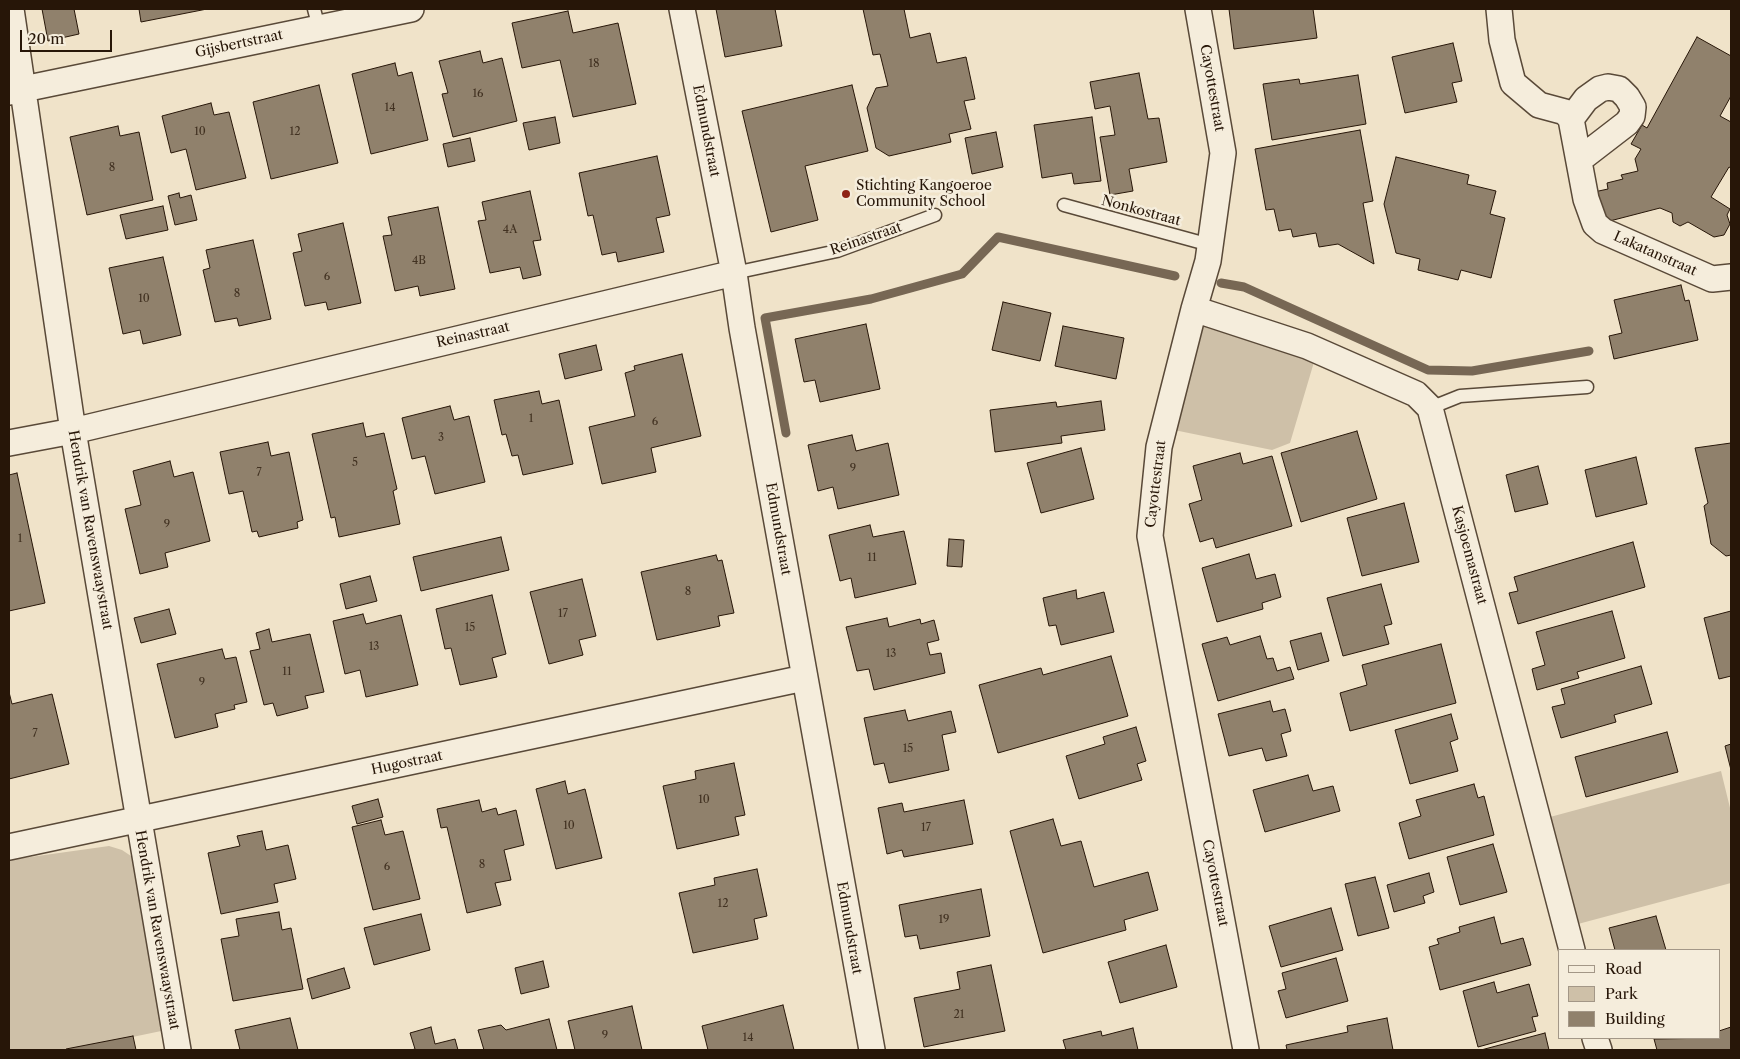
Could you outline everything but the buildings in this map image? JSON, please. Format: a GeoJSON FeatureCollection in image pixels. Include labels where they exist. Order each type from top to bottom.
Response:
{"type":"FeatureCollection","features":[{"type":"Feature","properties":{"kind":"street","name":"Hendrik van Ravenswaaystraat"},"geometry":{"type":"LineString","coordinates":[[11,9],[15,91],[178,1050]]}},
{"type":"Feature","properties":{"kind":"street","name":"Gijsbertstraat"},"geometry":{"type":"LineString","coordinates":[[15,91],[316,18],[411,9]]}},
{"type":"Feature","properties":{"kind":"street","name":"Edmundstraat"},"geometry":{"type":"LineString","coordinates":[[682,9],[734,273],[804,678],[872,1050]]}},
{"type":"Feature","properties":{"kind":"street","name":"Cayottestraat"},"geometry":{"type":"LineString","coordinates":[[1198,9],[1223,153],[1208,261],[1159,447],[1150,536],[1246,1050]]}},
{"type":"Feature","properties":{"kind":"street"},"geometry":{"type":"LineString","coordinates":[[1499,9],[1502,40],[1512,83],[1539,105],[1565,112],[1571,119],[1586,99],[1608,86],[1619,89],[1633,107],[1632,116],[1627,123],[1579,160]]}},
{"type":"Feature","properties":{"kind":"street","name":"Lakatanstraat"},"geometry":{"type":"LineString","coordinates":[[1571,119],[1586,200],[1595,224],[1603,231],[1712,279],[1731,277]]}},
{"type":"Feature","properties":{"kind":"street","name":"Reinastraat"},"geometry":{"type":"LineString","coordinates":[[9,443],[73,431],[734,273]]}},
{"type":"Feature","properties":{"kind":"street"},"geometry":{"type":"LineString","coordinates":[[1194,309],[1307,346],[1416,394],[1430,408]]}},
{"type":"Feature","properties":{"kind":"street","name":"Kasjoemastraat"},"geometry":{"type":"LineString","coordinates":[[1430,408],[1572,949]]}},
{"type":"Feature","properties":{"kind":"street","name":"Hugostraat"},"geometry":{"type":"LineString","coordinates":[[9,847],[804,678]]}},
{"type":"Feature","properties":{"kind":"lane","name":"Nonkostraat"},"geometry":{"type":"LineString","coordinates":[[1064,205],[1210,245]]}},
{"type":"Feature","properties":{"kind":"lane","name":"Reinastraat"},"geometry":{"type":"LineString","coordinates":[[734,273],[837,251],[934,215]]}},
{"type":"Feature","properties":{"kind":"lane"},"geometry":{"type":"LineString","coordinates":[[1430,408],[1460,396],[1587,387]]}},
{"type":"Feature","properties":{"kind":"green space"},"geometry":{"type":"Polygon","coordinates":[[[1215,321],[1314,362],[1290,443],[1272,450],[1174,430],[1200,331],[1205,324],[1215,321]]]}},
{"type":"Feature","properties":{"kind":"green space"},"geometry":{"type":"Polygon","coordinates":[[[1721,771],[1731,812],[1731,883],[1578,924],[1550,817],[1721,771]]]}},
{"type":"Feature","properties":{"kind":"green space"},"geometry":{"type":"Polygon","coordinates":[[[109,846],[122,850],[134,858],[166,1030],[70,1050],[9,1050],[9,860],[109,846]]]}},
{"type":"Feature","properties":{"kind":"waterway"},"geometry":{"type":"LineString","coordinates":[[786,433],[765,318],[871,299],[962,274],[998,237],[1175,276]]}},
{"type":"Feature","properties":{"kind":"waterway"},"geometry":{"type":"LineString","coordinates":[[1221,283],[1244,287],[1428,370],[1472,371],[1589,351]]}},
{"type":"Feature","properties":{"kind":"place","name":"Stichting Kangoeroe Community School"},"geometry":{"type":"Point","coordinates":[846,194]}}]}
